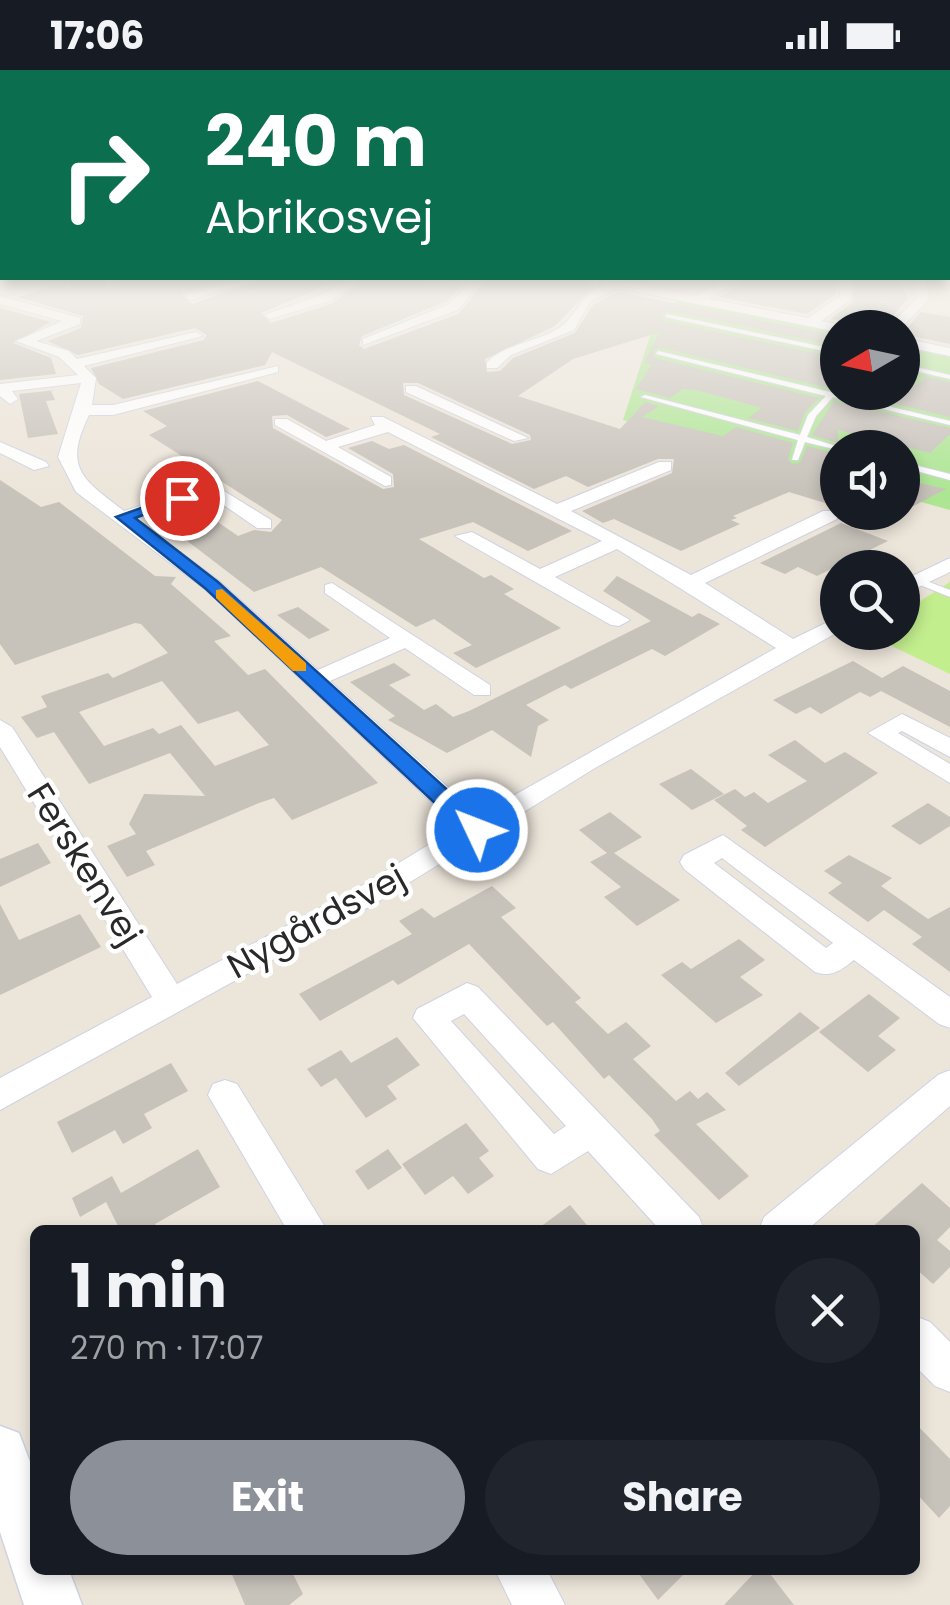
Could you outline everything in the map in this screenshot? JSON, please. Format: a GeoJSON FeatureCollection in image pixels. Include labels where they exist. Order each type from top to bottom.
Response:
{"type":"FeatureCollection","features":[{"type":"Feature","properties":{"kind":"street"},"geometry":{"type":"LineString","coordinates":[[31,349],[83,371]]}},
{"type":"Feature","properties":{"kind":"street"},"geometry":{"type":"LineString","coordinates":[[10,399],[2,388],[83,371],[155,349]]}},
{"type":"Feature","properties":{"kind":"street"},"geometry":{"type":"LineString","coordinates":[[492,365],[515,349]]}},
{"type":"Feature","properties":{"kind":"street"},"geometry":{"type":"LineString","coordinates":[[82,410],[113,410],[273,370]]}},
{"type":"Feature","properties":{"kind":"street"},"geometry":{"type":"LineString","coordinates":[[83,371],[82,410],[67,442],[67,466],[82,488],[212,585],[477,830]]}},
{"type":"Feature","properties":{"kind":"street"},"geometry":{"type":"LineString","coordinates":[[411,389],[520,438]]}},
{"type":"Feature","properties":{"kind":"street"},"geometry":{"type":"LineString","coordinates":[[408,436],[470,416]]}},
{"type":"Feature","properties":{"kind":"street"},"geometry":{"type":"LineString","coordinates":[[282,422],[385,481]]}},
{"type":"Feature","properties":{"kind":"street"},"geometry":{"type":"LineString","coordinates":[[324,446],[383,423],[692,582],[790,647]]}},
{"type":"Feature","properties":{"kind":"street"},"geometry":{"type":"LineString","coordinates":[[0,447],[40,466]]}},
{"type":"Feature","properties":{"kind":"street"},"geometry":{"type":"LineString","coordinates":[[556,510],[665,466]]}},
{"type":"Feature","properties":{"kind":"street"},"geometry":{"type":"LineString","coordinates":[[124,517],[204,484],[264,524]]}},
{"type":"Feature","properties":{"kind":"street"},"geometry":{"type":"LineString","coordinates":[[692,582],[820,519]]}},
{"type":"Feature","properties":{"kind":"street"},"geometry":{"type":"LineString","coordinates":[[466,536],[619,620]]}},
{"type":"Feature","properties":{"kind":"street"},"geometry":{"type":"LineString","coordinates":[[537,577],[617,542]]}},
{"type":"Feature","properties":{"kind":"street"},"geometry":{"type":"LineString","coordinates":[[920,580],[950,564]]}},
{"type":"Feature","properties":{"kind":"street"},"geometry":{"type":"LineString","coordinates":[[332,588],[482,690]]}},
{"type":"Feature","properties":{"kind":"street","name":"Nygårdsvej"},"geometry":{"type":"LineString","coordinates":[[0,1095],[366,896],[820,632]]}},
{"type":"Feature","properties":{"kind":"street"},"geometry":{"type":"LineString","coordinates":[[313,680],[407,640]]}},
{"type":"Feature","properties":{"kind":"street"},"geometry":{"type":"LineString","coordinates":[[950,749],[902,721],[880,734],[950,775]]}},
{"type":"Feature","properties":{"kind":"street","name":"Ferskenvej"},"geometry":{"type":"LineString","coordinates":[[0,726],[170,1001]]}},
{"type":"Feature","properties":{"kind":"street"},"geometry":{"type":"LineString","coordinates":[[854,944],[826,964],[694,862],[723,845],[950,1015]]}},
{"type":"Feature","properties":{"kind":"street"},"geometry":{"type":"LineString","coordinates":[[591,1129],[551,1157],[429,1018],[466,996],[591,1129],[680,1225]]}},
{"type":"Feature","properties":{"kind":"street"},"geometry":{"type":"LineString","coordinates":[[793,1225],[950,1084]]}},
{"type":"Feature","properties":{"kind":"street"},"geometry":{"type":"LineString","coordinates":[[225,1096],[305,1225]]}},
{"type":"Feature","properties":{"kind":"street"},"geometry":{"type":"LineString","coordinates":[[920,1342],[950,1372]]}},
{"type":"Feature","properties":{"kind":"street"},"geometry":{"type":"LineString","coordinates":[[0,1452],[30,1539]]}},
{"type":"Feature","properties":{"kind":"street"},"geometry":{"type":"LineString","coordinates":[[43,1575],[53,1605]]}},
{"type":"Feature","properties":{"kind":"street"},"geometry":{"type":"LineString","coordinates":[[521,1575],[540,1605]]}},
{"type":"Feature","properties":{"kind":"lane"},"geometry":{"type":"LineString","coordinates":[[658,354],[820,388]]}},
{"type":"Feature","properties":{"kind":"lane"},"geometry":{"type":"LineString","coordinates":[[920,370],[950,377]]}},
{"type":"Feature","properties":{"kind":"lane"},"geometry":{"type":"LineString","coordinates":[[645,397],[820,443]]}},
{"type":"Feature","properties":{"kind":"lane"},"geometry":{"type":"LineString","coordinates":[[795,458],[812,416],[820,407]]}},
{"type":"Feature","properties":{"kind":"lane"},"geometry":{"type":"LineString","coordinates":[[905,410],[950,422]]}},
{"type":"Feature","properties":{"kind":"lane"},"geometry":{"type":"LineString","coordinates":[[920,469],[950,477]]}},
{"type":"Feature","properties":{"kind":"lane"},"geometry":{"type":"LineString","coordinates":[[920,587],[950,594]]}},
{"type":"Feature","properties":{"kind":"green space"},"geometry":{"type":"Polygon","coordinates":[[[646,349],[820,349],[820,410],[920,410],[920,351],[950,357],[950,510],[920,502],[920,430],[820,430],[820,474],[623,420],[646,349]]]}},
{"type":"Feature","properties":{"kind":"green space"},"geometry":{"type":"Polygon","coordinates":[[[950,582],[950,674],[900,650],[920,650],[920,601],[950,582]]]}},
{"type":"Feature","properties":{"kind":"building"},"geometry":{"type":"Polygon","coordinates":[[[0,349],[27,349],[51,358],[56,374],[0,380],[0,349]]]}},
{"type":"Feature","properties":{"kind":"building"},"geometry":{"type":"Polygon","coordinates":[[[64,349],[106,349],[78,355],[64,349]]]}},
{"type":"Feature","properties":{"kind":"building"},"geometry":{"type":"Polygon","coordinates":[[[169,349],[507,349],[485,359],[487,372],[500,371],[513,358],[536,349],[606,349],[573,359],[518,396],[620,429],[645,402],[659,406],[642,417],[723,436],[736,427],[793,443],[788,459],[792,464],[800,463],[807,446],[820,449],[820,501],[789,492],[733,516],[737,518],[731,520],[740,524],[681,551],[614,519],[603,523],[582,511],[672,473],[674,459],[658,459],[588,487],[566,476],[534,489],[431,437],[440,434],[272,352],[265,365],[123,399],[99,384],[91,368],[169,349]],[[403,383],[404,395],[512,444],[531,440],[530,435],[418,383],[403,383]]]}},
{"type":"Feature","properties":{"kind":"building"},"geometry":{"type":"Polygon","coordinates":[[[651,349],[657,349],[653,352],[655,358],[819,398],[805,412],[798,431],[748,418],[762,408],[696,390],[683,389],[670,398],[636,389],[652,364],[644,363],[651,349]]]}},
{"type":"Feature","properties":{"kind":"building"},"geometry":{"type":"Polygon","coordinates":[[[666,349],[794,349],[820,354],[820,386],[666,349]]]}},
{"type":"Feature","properties":{"kind":"building"},"geometry":{"type":"Polygon","coordinates":[[[926,377],[950,382],[950,417],[920,410],[920,382],[926,377]]]}},
{"type":"Feature","properties":{"kind":"building"},"geometry":{"type":"Polygon","coordinates":[[[258,381],[350,429],[326,437],[287,415],[272,416],[273,428],[383,489],[394,487],[393,474],[348,448],[372,441],[389,449],[404,445],[572,531],[528,551],[473,522],[419,539],[484,578],[491,575],[514,589],[504,594],[561,628],[476,668],[453,653],[472,645],[434,619],[416,627],[321,567],[254,592],[173,530],[181,527],[166,516],[196,507],[238,536],[254,530],[271,532],[282,520],[149,435],[167,426],[143,411],[258,381]]]}},
{"type":"Feature","properties":{"kind":"building"},"geometry":{"type":"Polygon","coordinates":[[[56,390],[51,391],[55,400],[46,401],[58,434],[28,438],[19,394],[56,390]]]}},
{"type":"Feature","properties":{"kind":"building"},"geometry":{"type":"Polygon","coordinates":[[[828,410],[873,410],[950,428],[950,434],[930,453],[920,450],[920,430],[820,430],[820,437],[812,435],[828,410]]]}},
{"type":"Feature","properties":{"kind":"building"},"geometry":{"type":"Polygon","coordinates":[[[0,480],[41,507],[59,502],[155,576],[176,577],[171,584],[231,636],[214,641],[248,675],[265,669],[378,783],[292,820],[274,798],[259,803],[146,851],[155,865],[127,877],[107,846],[136,834],[129,824],[144,794],[205,796],[170,753],[89,784],[54,732],[37,738],[21,717],[47,707],[41,696],[108,673],[113,678],[168,653],[141,624],[135,623],[15,665],[0,644],[0,480]],[[162,681],[79,712],[104,746],[153,728],[159,734],[181,725],[215,766],[269,745],[238,711],[198,724],[162,681]]]}},
{"type":"Feature","properties":{"kind":"building"},"geometry":{"type":"Polygon","coordinates":[[[920,483],[946,489],[920,503],[920,483]]]}},
{"type":"Feature","properties":{"kind":"building"},"geometry":{"type":"Polygon","coordinates":[[[827,530],[859,530],[888,541],[870,550],[820,550],[817,576],[798,567],[785,574],[760,563],[827,530]]]}},
{"type":"Feature","properties":{"kind":"building"},"geometry":{"type":"Polygon","coordinates":[[[617,576],[692,617],[699,613],[720,624],[665,656],[652,649],[571,689],[565,685],[526,705],[549,720],[538,726],[531,757],[492,730],[447,753],[388,720],[395,716],[350,682],[394,663],[411,675],[389,685],[424,710],[436,704],[453,717],[469,711],[651,621],[603,591],[617,576]]]}},
{"type":"Feature","properties":{"kind":"building"},"geometry":{"type":"Polygon","coordinates":[[[298,607],[330,630],[309,639],[277,615],[298,607]]]}},
{"type":"Feature","properties":{"kind":"building"},"geometry":{"type":"Polygon","coordinates":[[[853,661],[882,678],[903,666],[950,691],[950,727],[881,691],[870,697],[860,692],[821,714],[810,707],[796,714],[773,700],[853,661]]]}},
{"type":"Feature","properties":{"kind":"building"},"geometry":{"type":"Polygon","coordinates":[[[795,740],[825,763],[845,752],[878,773],[765,847],[741,830],[747,826],[714,800],[735,789],[745,797],[754,792],[768,803],[807,781],[768,755],[795,740]]]}},
{"type":"Feature","properties":{"kind":"building"},"geometry":{"type":"Polygon","coordinates":[[[691,769],[724,794],[692,810],[659,784],[691,769]]]}},
{"type":"Feature","properties":{"kind":"building"},"geometry":{"type":"Polygon","coordinates":[[[928,803],[950,817],[950,826],[920,845],[891,826],[928,803]]]}},
{"type":"Feature","properties":{"kind":"building"},"geometry":{"type":"Polygon","coordinates":[[[610,812],[642,837],[614,853],[680,900],[637,926],[604,897],[621,887],[590,862],[607,853],[579,830],[610,812]]]}},
{"type":"Feature","properties":{"kind":"building"},"geometry":{"type":"Polygon","coordinates":[[[38,843],[51,863],[0,887],[0,859],[38,843]]]}},
{"type":"Feature","properties":{"kind":"building"},"geometry":{"type":"Polygon","coordinates":[[[849,855],[892,878],[881,886],[928,919],[950,907],[950,972],[912,944],[922,937],[884,910],[868,922],[828,893],[842,883],[824,871],[849,855]]]}},
{"type":"Feature","properties":{"kind":"building"},"geometry":{"type":"Polygon","coordinates":[[[492,886],[516,908],[501,917],[581,998],[575,1002],[608,1034],[626,1022],[651,1046],[633,1059],[676,1101],[690,1091],[698,1099],[707,1092],[726,1110],[696,1124],[749,1176],[719,1200],[654,1135],[660,1131],[652,1119],[609,1075],[604,1079],[553,1022],[547,1026],[469,944],[398,985],[393,980],[320,1021],[299,994],[412,934],[399,921],[422,908],[434,918],[492,886]]]}},
{"type":"Feature","properties":{"kind":"building"},"geometry":{"type":"Polygon","coordinates":[[[0,904],[19,940],[80,914],[101,947],[0,995],[0,904]]]}},
{"type":"Feature","properties":{"kind":"building"},"geometry":{"type":"Polygon","coordinates":[[[739,939],[765,960],[740,977],[763,995],[716,1023],[661,975],[682,962],[691,969],[739,939]]]}},
{"type":"Feature","properties":{"kind":"building"},"geometry":{"type":"Polygon","coordinates":[[[869,994],[900,1018],[878,1036],[896,1050],[868,1072],[819,1032],[869,994]]]}},
{"type":"Feature","properties":{"kind":"building"},"geometry":{"type":"Polygon","coordinates":[[[800,1012],[820,1028],[739,1086],[725,1073],[800,1012]]]}},
{"type":"Feature","properties":{"kind":"building"},"geometry":{"type":"Polygon","coordinates":[[[397,1037],[420,1065],[387,1086],[397,1099],[366,1118],[336,1078],[321,1087],[307,1069],[341,1050],[351,1063],[397,1037]]]}},
{"type":"Feature","properties":{"kind":"building"},"geometry":{"type":"Polygon","coordinates":[[[171,1063],[188,1091],[144,1114],[152,1128],[123,1144],[115,1130],[72,1153],[57,1122],[171,1063]]]}},
{"type":"Feature","properties":{"kind":"building"},"geometry":{"type":"Polygon","coordinates":[[[466,1123],[489,1151],[479,1158],[494,1176],[468,1194],[453,1176],[425,1195],[402,1164],[466,1123]]]}},
{"type":"Feature","properties":{"kind":"building"},"geometry":{"type":"Polygon","coordinates":[[[198,1149],[220,1187],[156,1225],[118,1225],[106,1202],[80,1217],[72,1198],[112,1176],[121,1193],[198,1149]]]}},
{"type":"Feature","properties":{"kind":"building"},"geometry":{"type":"Polygon","coordinates":[[[388,1149],[402,1168],[368,1190],[355,1171],[388,1149]]]}},
{"type":"Feature","properties":{"kind":"building"},"geometry":{"type":"Polygon","coordinates":[[[922,1183],[950,1208],[950,1227],[937,1240],[950,1251],[950,1267],[933,1284],[920,1272],[920,1225],[875,1225],[922,1183]]]}},
{"type":"Feature","properties":{"kind":"building"},"geometry":{"type":"Polygon","coordinates":[[[570,1205],[587,1225],[543,1225],[570,1205]]]}},
{"type":"Feature","properties":{"kind":"building"},"geometry":{"type":"Polygon","coordinates":[[[920,1428],[950,1459],[950,1506],[939,1518],[920,1497],[920,1428]]]}},
{"type":"Feature","properties":{"kind":"building"},"geometry":{"type":"Polygon","coordinates":[[[232,1575],[294,1575],[303,1594],[289,1605],[245,1605],[232,1575]]]}},
{"type":"Feature","properties":{"kind":"building"},"geometry":{"type":"Polygon","coordinates":[[[640,1575],[683,1575],[658,1600],[640,1575]]]}},
{"type":"Feature","properties":{"kind":"building"},"geometry":{"type":"Polygon","coordinates":[[[752,1575],[771,1575],[794,1605],[724,1605],[752,1575]]]}},
{"type":"Feature","properties":{"kind":"slow traffic"},"geometry":{"type":"LineString","coordinates":[[222,594],[300,667]]}},
{"type":"Feature","properties":{"kind":"route"},"geometry":{"type":"LineString","coordinates":[[182,498],[124,517],[212,585],[477,830]]}}]}
